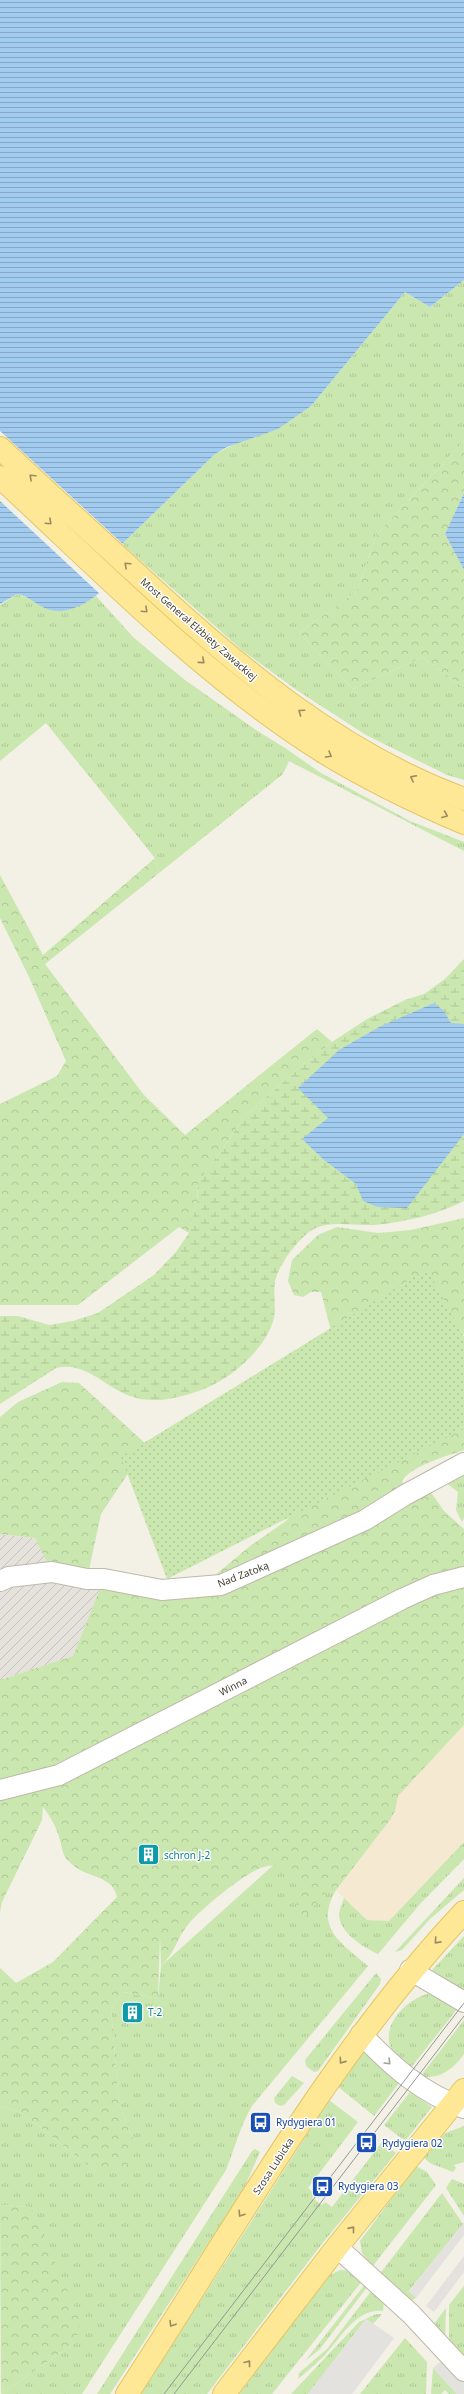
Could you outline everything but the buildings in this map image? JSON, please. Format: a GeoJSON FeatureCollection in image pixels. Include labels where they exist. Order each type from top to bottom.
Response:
{"type":"FeatureCollection","features":[{"type":"Feature","properties":{"kind":"main road","name":"Most Generał Elżbiety Zawackiej"},"geometry":{"type":"LineString","coordinates":[[0,448],[187,620],[268,688],[364,752],[416,780],[464,799]]}},
{"type":"Feature","properties":{"kind":"main road","name":"Most Generał Elżbiety Zawackiej"},"geometry":{"type":"LineString","coordinates":[[0,476],[173,636],[254,704],[321,750],[384,787],[464,824]]}},
{"type":"Feature","properties":{"kind":"main road","name":"Szosa Lubicka"},"geometry":{"type":"LineString","coordinates":[[127,2394],[311,2106],[361,2034],[410,1970],[464,1912]]}},
{"type":"Feature","properties":{"kind":"main road"},"geometry":{"type":"LineString","coordinates":[[224,2394],[337,2247],[460,2101]]}},
{"type":"Feature","properties":{"kind":"street","name":"Nad Zatoką"},"geometry":{"type":"LineString","coordinates":[[0,1581],[10,1577],[52,1572],[87,1579],[104,1579],[162,1590],[221,1585],[365,1520],[405,1495],[464,1463]]}},
{"type":"Feature","properties":{"kind":"street","name":"Winna"},"geometry":{"type":"LineString","coordinates":[[0,1790],[59,1776],[402,1599],[433,1585],[464,1577]]}},
{"type":"Feature","properties":{"kind":"street"},"geometry":{"type":"LineString","coordinates":[[410,1970],[464,2002]]}},
{"type":"Feature","properties":{"kind":"street"},"geometry":{"type":"LineString","coordinates":[[361,2034],[397,2071],[432,2095],[460,2101]]}},
{"type":"Feature","properties":{"kind":"street"},"geometry":{"type":"LineString","coordinates":[[337,2247],[411,2314],[464,2371]]}},
{"type":"Feature","properties":{"kind":"shaded area"},"geometry":{"type":"Polygon","coordinates":[[[0,1534],[35,1538],[52,1572],[104,1579],[73,1656],[0,1680],[0,1534]]]}},
{"type":"Feature","properties":{"kind":"shaded area"},"geometry":{"type":"Polygon","coordinates":[[[464,1725],[464,1842],[389,1921],[367,1920],[336,1890],[390,1820],[395,1811],[398,1796],[464,1725]]]}},
{"type":"Feature","properties":{"kind":"shaded area"},"geometry":{"type":"Polygon","coordinates":[[[464,2222],[464,2235],[416,2298],[409,2292],[464,2222]]]}},
{"type":"Feature","properties":{"kind":"shaded area"},"geometry":{"type":"Polygon","coordinates":[[[464,2256],[464,2272],[434,2312],[426,2306],[464,2256]]]}},
{"type":"Feature","properties":{"kind":"shaded area"},"geometry":{"type":"Polygon","coordinates":[[[366,2319],[394,2338],[352,2394],[308,2394],[366,2319]]]}},
{"type":"Feature","properties":{"kind":"shaded area"},"geometry":{"type":"Polygon","coordinates":[[[444,2358],[464,2381],[464,2394],[457,2394],[433,2368],[444,2358]]]}},
{"type":"Feature","properties":{"kind":"green space"},"geometry":{"type":"Polygon","coordinates":[[[464,280],[464,441],[376,535],[357,591],[299,633],[353,689],[422,657],[464,688],[464,780],[447,775],[366,735],[298,691],[243,651],[122,544],[215,454],[311,406],[405,292],[430,307],[464,280]]]}},
{"type":"Feature","properties":{"kind":"green space"},"geometry":{"type":"Polygon","coordinates":[[[464,441],[464,493],[445,534],[464,570],[464,688],[422,657],[353,689],[299,633],[357,591],[376,535],[464,441]]]}},
{"type":"Feature","properties":{"kind":"green space"},"geometry":{"type":"Polygon","coordinates":[[[17,594],[31,599],[47,609],[73,608],[96,596],[133,637],[158,658],[185,680],[256,730],[321,773],[410,821],[464,842],[464,851],[289,761],[283,774],[159,873],[155,858],[46,723],[0,761],[0,605],[17,594]]]}},
{"type":"Feature","properties":{"kind":"green space"},"geometry":{"type":"Polygon","coordinates":[[[155,858],[159,873],[45,964],[144,1095],[185,1135],[317,1029],[332,1042],[298,1069],[243,1118],[198,1182],[197,1202],[189,1233],[179,1227],[78,1305],[0,1305],[0,1104],[57,1076],[66,1061],[29,977],[0,918],[0,875],[43,955],[155,858]]]}},
{"type":"Feature","properties":{"kind":"green space"},"geometry":{"type":"Polygon","coordinates":[[[464,959],[464,1201],[431,1214],[409,1220],[374,1225],[332,1224],[316,1228],[309,1232],[298,1242],[288,1255],[277,1275],[274,1286],[274,1318],[270,1330],[263,1342],[244,1364],[220,1381],[207,1388],[187,1395],[163,1400],[146,1400],[121,1392],[86,1371],[67,1367],[56,1368],[0,1404],[0,1316],[18,1316],[49,1325],[73,1321],[98,1313],[154,1275],[176,1252],[189,1233],[197,1202],[198,1182],[243,1118],[298,1069],[332,1042],[367,1019],[405,1000],[424,994],[445,979],[464,959]]]}},
{"type":"Feature","properties":{"kind":"green space"},"geometry":{"type":"Polygon","coordinates":[[[464,1218],[464,1335],[454,1323],[332,1335],[321,1292],[311,1292],[303,1297],[294,1295],[288,1281],[292,1260],[318,1235],[337,1227],[378,1233],[411,1230],[464,1218]]]}},
{"type":"Feature","properties":{"kind":"green space"},"geometry":{"type":"Polygon","coordinates":[[[427,1269],[464,1337],[464,1429],[167,1579],[121,1457],[427,1269]]]}},
{"type":"Feature","properties":{"kind":"green space"},"geometry":{"type":"Polygon","coordinates":[[[62,1382],[79,1383],[147,1445],[101,1514],[87,1579],[52,1572],[35,1538],[0,1534],[0,1417],[18,1402],[62,1382]]]}},
{"type":"Feature","properties":{"kind":"green space"},"geometry":{"type":"Polygon","coordinates":[[[464,1413],[464,1450],[439,1458],[421,1466],[402,1481],[404,1486],[427,1491],[432,1494],[444,1511],[464,1529],[464,1725],[398,1796],[395,1811],[390,1820],[336,1890],[321,1895],[311,1911],[304,1918],[297,1916],[296,1906],[303,1889],[297,1875],[291,1868],[288,1867],[270,1866],[257,1870],[235,1883],[201,1911],[187,1926],[166,1961],[161,1966],[160,1936],[158,1999],[124,1992],[111,2008],[119,2104],[134,2141],[126,2169],[99,2174],[22,2113],[0,2106],[0,1968],[16,1983],[53,1962],[117,1897],[115,1890],[106,1881],[80,1870],[69,1862],[64,1855],[60,1839],[50,1816],[43,1807],[42,1820],[2,1902],[0,1912],[0,1680],[73,1656],[104,1579],[201,1587],[250,1546],[286,1521],[298,1507],[464,1413]]]}},
{"type":"Feature","properties":{"kind":"green space"},"geometry":{"type":"Polygon","coordinates":[[[464,1468],[464,1518],[462,1522],[456,1510],[458,1492],[441,1479],[464,1468]]]}},
{"type":"Feature","properties":{"kind":"green space"},"geometry":{"type":"Polygon","coordinates":[[[464,1842],[464,1859],[420,1904],[378,1954],[359,1943],[347,1932],[340,1920],[339,1913],[344,1898],[367,1920],[389,1921],[464,1842]]]}},
{"type":"Feature","properties":{"kind":"green space"},"geometry":{"type":"Polygon","coordinates":[[[288,1852],[310,1864],[336,1890],[330,1903],[328,1915],[329,1925],[340,1942],[368,1966],[252,2106],[241,2129],[226,2170],[82,2394],[1,2394],[75,2343],[31,2207],[0,2205],[0,2106],[22,2113],[99,2174],[134,2141],[119,2104],[111,2008],[124,1992],[158,1999],[161,1966],[288,1852]]]}},
{"type":"Feature","properties":{"kind":"green space"},"geometry":{"type":"Polygon","coordinates":[[[464,1878],[464,1890],[430,1919],[402,1950],[395,1952],[464,1878]]]}},
{"type":"Feature","properties":{"kind":"green space"},"geometry":{"type":"Polygon","coordinates":[[[464,1936],[464,1993],[432,1970],[464,1936]]]}},
{"type":"Feature","properties":{"kind":"green space"},"geometry":{"type":"Polygon","coordinates":[[[376,1973],[381,1979],[380,1984],[318,2071],[314,2072],[306,2066],[305,2060],[376,1973]]]}},
{"type":"Feature","properties":{"kind":"green space"},"geometry":{"type":"Polygon","coordinates":[[[427,1994],[433,1995],[458,2008],[409,2070],[398,2060],[392,2051],[389,2031],[392,2022],[404,2008],[419,1997],[427,1994]]]}},
{"type":"Feature","properties":{"kind":"green space"},"geometry":{"type":"Polygon","coordinates":[[[464,2020],[464,2054],[460,2060],[451,2069],[440,2075],[420,2077],[464,2020]]]}},
{"type":"Feature","properties":{"kind":"green space"},"geometry":{"type":"Polygon","coordinates":[[[362,2048],[399,2083],[374,2116],[337,2086],[362,2048]]]}},
{"type":"Feature","properties":{"kind":"green space"},"geometry":{"type":"Polygon","coordinates":[[[292,2076],[304,2083],[284,2105],[280,2106],[275,2103],[274,2098],[292,2076]]]}},
{"type":"Feature","properties":{"kind":"green space"},"geometry":{"type":"Polygon","coordinates":[[[410,2092],[432,2107],[405,2141],[384,2125],[410,2092]]]}},
{"type":"Feature","properties":{"kind":"green space"},"geometry":{"type":"Polygon","coordinates":[[[329,2100],[358,2122],[308,2188],[315,2194],[312,2198],[322,2205],[325,2202],[332,2207],[382,2142],[396,2153],[321,2245],[207,2394],[141,2394],[329,2100]]]}},
{"type":"Feature","properties":{"kind":"green space"},"geometry":{"type":"Polygon","coordinates":[[[464,2126],[464,2162],[454,2165],[456,2168],[453,2172],[430,2163],[424,2158],[445,2133],[464,2126]]]}},
{"type":"Feature","properties":{"kind":"green space"},"geometry":{"type":"Polygon","coordinates":[[[255,2149],[260,2152],[244,2188],[110,2394],[97,2394],[252,2151],[255,2149]]]}},
{"type":"Feature","properties":{"kind":"green space"},"geometry":{"type":"Polygon","coordinates":[[[416,2166],[427,2172],[436,2185],[372,2267],[362,2253],[360,2241],[416,2166]]]}},
{"type":"Feature","properties":{"kind":"green space"},"geometry":{"type":"Polygon","coordinates":[[[452,2179],[464,2184],[464,2216],[446,2188],[452,2179]]]}},
{"type":"Feature","properties":{"kind":"green space"},"geometry":{"type":"Polygon","coordinates":[[[442,2193],[463,2224],[409,2291],[416,2298],[410,2301],[379,2275],[442,2193]]]}},
{"type":"Feature","properties":{"kind":"green space"},"geometry":{"type":"Polygon","coordinates":[[[0,2205],[31,2207],[81,2321],[75,2343],[1,2394],[0,2205]]]}},
{"type":"Feature","properties":{"kind":"green space"},"geometry":{"type":"Polygon","coordinates":[[[340,2270],[351,2271],[363,2280],[272,2394],[239,2394],[330,2275],[340,2270]]]}},
{"type":"Feature","properties":{"kind":"green space"},"geometry":{"type":"Polygon","coordinates":[[[366,2283],[368,2286],[320,2349],[305,2361],[366,2283]]]}},
{"type":"Feature","properties":{"kind":"green space"},"geometry":{"type":"Polygon","coordinates":[[[464,2286],[464,2359],[449,2342],[449,2305],[464,2286]]]}},
{"type":"Feature","properties":{"kind":"green space"},"geometry":{"type":"Polygon","coordinates":[[[372,2290],[384,2301],[383,2311],[373,2311],[357,2319],[349,2326],[324,2356],[298,2379],[299,2373],[327,2349],[372,2290]]]}},
{"type":"Feature","properties":{"kind":"green space"},"geometry":{"type":"Polygon","coordinates":[[[446,2308],[445,2340],[434,2324],[446,2308]]]}},
{"type":"Feature","properties":{"kind":"green space"},"geometry":{"type":"Polygon","coordinates":[[[376,2314],[382,2314],[373,2324],[366,2319],[308,2394],[291,2394],[359,2322],[376,2314]]]}},
{"type":"Feature","properties":{"kind":"green space"},"geometry":{"type":"Polygon","coordinates":[[[405,2338],[427,2362],[426,2394],[360,2394],[405,2338]]]}},
{"type":"Feature","properties":{"kind":"green space"},"geometry":{"type":"Polygon","coordinates":[[[433,2368],[457,2394],[449,2394],[445,2390],[441,2394],[431,2394],[433,2368]]]}},
{"type":"Feature","properties":{"kind":"water"},"geometry":{"type":"Polygon","coordinates":[[[0,0],[464,0],[464,280],[430,307],[405,292],[311,406],[278,429],[227,447],[215,454],[122,544],[118,577],[95,597],[77,607],[67,610],[57,611],[47,609],[26,597],[17,594],[0,604],[0,0]]]}},
{"type":"Feature","properties":{"kind":"water"},"geometry":{"type":"Polygon","coordinates":[[[464,493],[464,570],[445,534],[464,493]]]}},
{"type":"Feature","properties":{"kind":"water"},"geometry":{"type":"Polygon","coordinates":[[[434,1003],[444,1011],[451,1023],[464,1024],[464,1134],[407,1208],[378,1207],[363,1201],[356,1184],[324,1160],[302,1139],[328,1118],[298,1088],[339,1050],[379,1027],[434,1003]]]}},
{"type":"Feature","properties":{"kind":"pier"},"geometry":{"type":"Polygon","coordinates":[[[0,431],[124,545],[120,578],[101,595],[0,501],[0,431]]]}},
{"type":"Feature","properties":{"kind":"tram line"},"geometry":{"type":"LineString","coordinates":[[164,2394],[464,2003]]}},
{"type":"Feature","properties":{"kind":"tram line"},"geometry":{"type":"LineString","coordinates":[[174,2394],[464,2016]]}},
{"type":"Feature","properties":{"kind":"place","name":"schron J-2"},"geometry":{"type":"Point","coordinates":[148,1855]}},
{"type":"Feature","properties":{"kind":"place","name":"T-2"},"geometry":{"type":"Point","coordinates":[132,2012]}},
{"type":"Feature","properties":{"kind":"place","name":"Rydygiera 01"},"geometry":{"type":"Point","coordinates":[260,2122]}},
{"type":"Feature","properties":{"kind":"place","name":"Rydygiera 02"},"geometry":{"type":"Point","coordinates":[367,2143]}},
{"type":"Feature","properties":{"kind":"place","name":"Rydygiera 03"},"geometry":{"type":"Point","coordinates":[323,2186]}}]}
